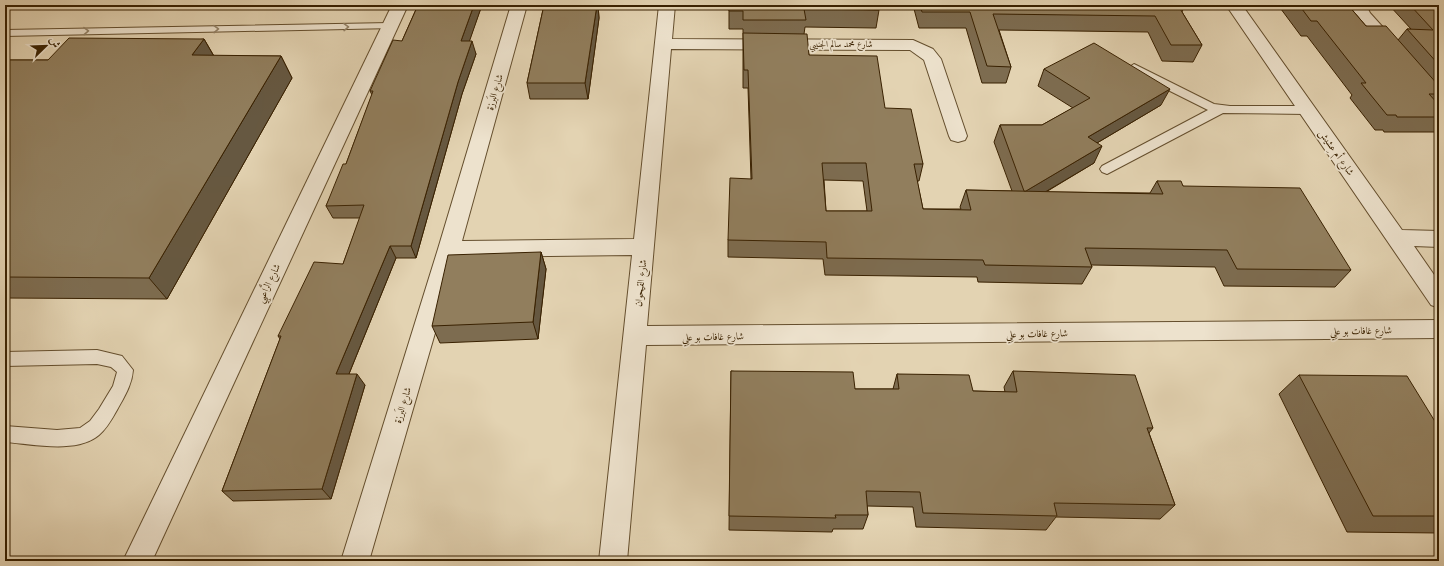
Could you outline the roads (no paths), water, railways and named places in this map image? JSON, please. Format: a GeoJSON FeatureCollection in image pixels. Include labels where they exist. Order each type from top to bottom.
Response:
{"type":"FeatureCollection","features":[{"type":"Feature","properties":{"kind":"street","name":"شارع الرَّاعبِي"},"geometry":{"type":"LineString","coordinates":[[137,561],[400,5]]}},
{"type":"Feature","properties":{"kind":"street","name":"شارع البَرزة"},"geometry":{"type":"LineString","coordinates":[[355,561],[449,248],[519,5]]}},
{"type":"Feature","properties":{"kind":"street","name":"شارع القيحوان"},"geometry":{"type":"LineString","coordinates":[[613,561],[667,5]]}},
{"type":"Feature","properties":{"kind":"street","name":"شارع أم عِشيش"},"geometry":{"type":"LineString","coordinates":[[1234,5],[1439,299]]}},
{"type":"Feature","properties":{"kind":"street"},"geometry":{"type":"LineString","coordinates":[[1358,5],[1363,14],[1404,62]]}},
{"type":"Feature","properties":{"kind":"street","name":"شارع محمد سالم الجنيبي"},"geometry":{"type":"LineString","coordinates":[[664,44],[913,45],[927,53],[932,59],[958,136]]}},
{"type":"Feature","properties":{"kind":"street"},"geometry":{"type":"LineString","coordinates":[[1397,238],[1439,239]]}},
{"type":"Feature","properties":{"kind":"street"},"geometry":{"type":"LineString","coordinates":[[449,248],[644,247]]}},
{"type":"Feature","properties":{"kind":"street","name":"شارع غافات بو علِي"},"geometry":{"type":"LineString","coordinates":[[635,336],[1439,329]]}},
{"type":"Feature","properties":{"kind":"lane"},"geometry":{"type":"LineString","coordinates":[[5,33],[390,26]]}},
{"type":"Feature","properties":{"kind":"lane"},"geometry":{"type":"LineString","coordinates":[[1121,62],[1202,104],[1220,109],[1239,111],[1307,110]]}},
{"type":"Feature","properties":{"kind":"lane"},"geometry":{"type":"LineString","coordinates":[[1108,169],[1220,109]]}},
{"type":"Feature","properties":{"kind":"lane"},"geometry":{"type":"LineString","coordinates":[[5,359],[97,357],[116,361],[125,370],[124,381],[107,411],[96,426],[84,435],[71,438],[5,434]]}}]}
